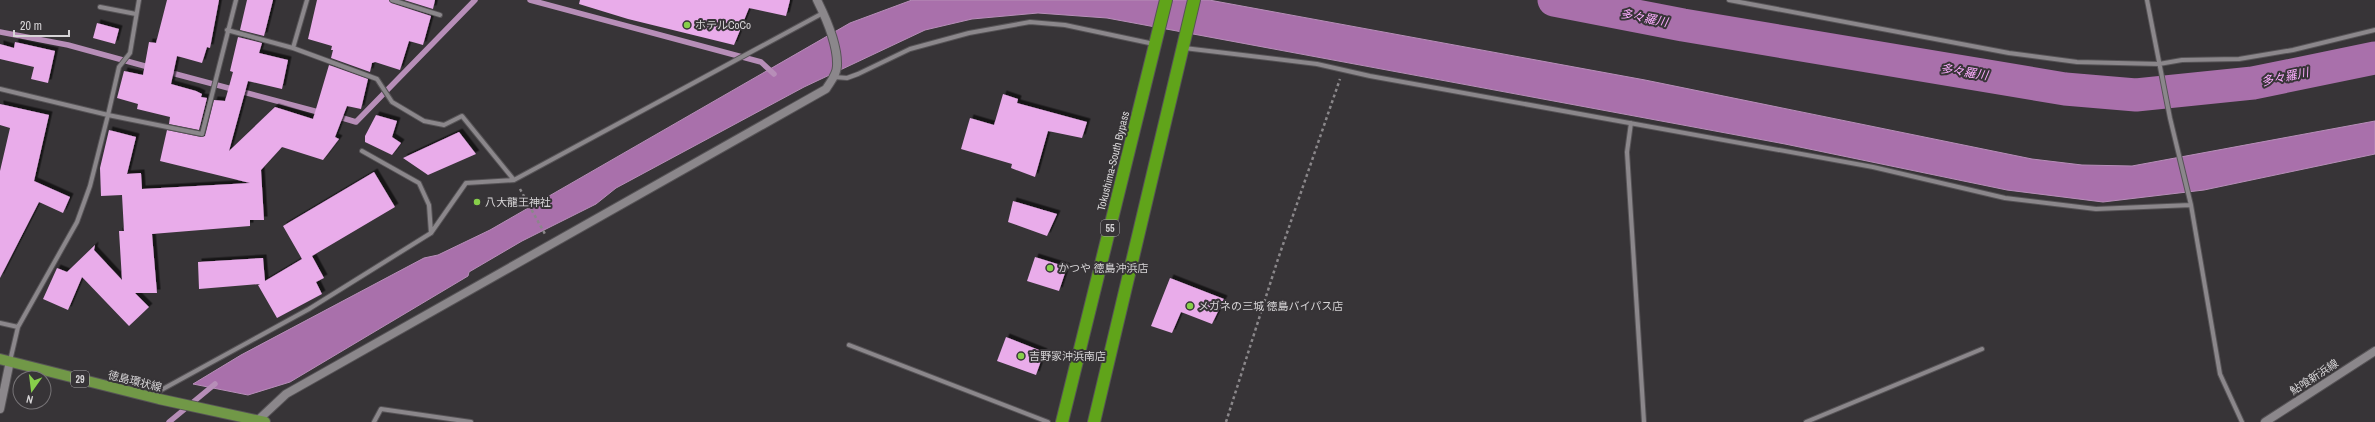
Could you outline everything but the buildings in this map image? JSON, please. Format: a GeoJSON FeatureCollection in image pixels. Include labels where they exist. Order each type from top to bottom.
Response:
{"type":"FeatureCollection","features":[{"type":"Feature","properties":{"kind":"highway","name":"Tokushima-South Bypass"},"geometry":{"type":"LineString","coordinates":[[1062,422],[1166,0]]}},
{"type":"Feature","properties":{"kind":"highway"},"geometry":{"type":"LineString","coordinates":[[1094,422],[1194,0]]}},
{"type":"Feature","properties":{"kind":"main road","name":"徳島環状線"},"geometry":{"type":"LineString","coordinates":[[5,360],[149,397],[259,422]]}},
{"type":"Feature","properties":{"kind":"street"},"geometry":{"type":"LineString","coordinates":[[0,409],[5,360],[18,327],[77,222],[90,186],[119,67],[130,53],[139,0]]}},
{"type":"Feature","properties":{"kind":"street"},"geometry":{"type":"LineString","coordinates":[[0,89],[108,115],[202,134],[227,30],[236,0]]}},
{"type":"Feature","properties":{"kind":"street"},"geometry":{"type":"LineString","coordinates":[[293,48],[307,0]]}},
{"type":"Feature","properties":{"kind":"street"},"geometry":{"type":"LineString","coordinates":[[392,0],[440,15]]}},
{"type":"Feature","properties":{"kind":"street"},"geometry":{"type":"LineString","coordinates":[[259,422],[286,394],[826,89],[834,77],[837,67],[829,24],[816,0]]}},
{"type":"Feature","properties":{"kind":"street"},"geometry":{"type":"LineString","coordinates":[[1729,0],[2028,56],[2077,62],[2159,64],[2182,60],[2239,59],[2293,50],[2375,30]]}},
{"type":"Feature","properties":{"kind":"street"},"geometry":{"type":"LineString","coordinates":[[2147,0],[2170,118],[2191,206],[2220,374],[2242,422]]}},
{"type":"Feature","properties":{"kind":"street"},"geometry":{"type":"LineString","coordinates":[[100,7],[136,14]]}},
{"type":"Feature","properties":{"kind":"street"},"geometry":{"type":"LineString","coordinates":[[149,397],[309,309],[431,233],[466,183],[514,180],[824,13]]}},
{"type":"Feature","properties":{"kind":"street"},"geometry":{"type":"LineString","coordinates":[[834,77],[847,78],[917,47],[969,33],[1030,22],[1156,39]]}},
{"type":"Feature","properties":{"kind":"street"},"geometry":{"type":"LineString","coordinates":[[227,30],[293,48],[377,79],[392,102],[424,121],[444,126],[462,116],[514,180]]}},
{"type":"Feature","properties":{"kind":"street"},"geometry":{"type":"LineString","coordinates":[[1183,44],[1317,64],[1873,167],[2005,198],[2052,205],[2096,209],[2191,206]]}},
{"type":"Feature","properties":{"kind":"street"},"geometry":{"type":"LineString","coordinates":[[1631,123],[1628,152],[1644,422]]}},
{"type":"Feature","properties":{"kind":"street"},"geometry":{"type":"LineString","coordinates":[[362,152],[419,183],[429,205],[431,233]]}},
{"type":"Feature","properties":{"kind":"street"},"geometry":{"type":"LineString","coordinates":[[0,323],[18,327]]}},
{"type":"Feature","properties":{"kind":"street"},"geometry":{"type":"LineString","coordinates":[[849,345],[1048,422]]}},
{"type":"Feature","properties":{"kind":"street"},"geometry":{"type":"LineString","coordinates":[[1806,422],[1982,349]]}},
{"type":"Feature","properties":{"kind":"street","name":"鮎喰新浜線"},"geometry":{"type":"LineString","coordinates":[[2265,422],[2375,351]]}},
{"type":"Feature","properties":{"kind":"street"},"geometry":{"type":"LineString","coordinates":[[374,422],[381,409],[471,422]]}},
{"type":"Feature","properties":{"kind":"path"},"geometry":{"type":"LineString","coordinates":[[1226,422],[1278,259],[1343,70]]}},
{"type":"Feature","properties":{"kind":"path"},"geometry":{"type":"LineString","coordinates":[[520,190],[544,233]]}},
{"type":"Feature","properties":{"kind":"shaded area"},"geometry":{"type":"Polygon","coordinates":[[[912,0],[1209,0],[1645,80],[2032,159],[2082,165],[2132,166],[2375,121],[2375,154],[2204,190],[2103,202],[2007,190],[1785,144],[1107,18],[1038,13],[972,19],[925,30],[804,87],[616,188],[596,204],[522,241],[469,272],[468,276],[290,382],[248,395],[193,384],[241,355],[424,258],[438,255],[490,230],[850,23],[912,0]]]}},
{"type":"Feature","properties":{"kind":"waterway"},"geometry":{"type":"LineString","coordinates":[[336,116],[356,122],[475,0]]}},
{"type":"Feature","properties":{"kind":"waterway"},"geometry":{"type":"LineString","coordinates":[[530,0],[761,62],[774,74]]}},
{"type":"Feature","properties":{"kind":"waterway","name":"多々羅川"},"geometry":{"type":"LineString","coordinates":[[1554,0],[1683,25],[2065,89],[2136,95],[2253,83],[2375,58]]}},
{"type":"Feature","properties":{"kind":"waterway"},"geometry":{"type":"LineString","coordinates":[[0,32],[68,45],[152,68]]}},
{"type":"Feature","properties":{"kind":"waterway"},"geometry":{"type":"LineString","coordinates":[[168,72],[322,113]]}},
{"type":"Feature","properties":{"kind":"waterway"},"geometry":{"type":"LineString","coordinates":[[169,422],[215,384]]}},
{"type":"Feature","properties":{"kind":"place","name":"ホテルCoCo"},"geometry":{"type":"Point","coordinates":[687,25]}},
{"type":"Feature","properties":{"kind":"place","name":"八大龍王神社"},"geometry":{"type":"Point","coordinates":[477,202]}},
{"type":"Feature","properties":{"kind":"place","name":"かつや 徳島沖浜店"},"geometry":{"type":"Point","coordinates":[1050,268]}},
{"type":"Feature","properties":{"kind":"place","name":"メガネの三城 徳島バイパス店"},"geometry":{"type":"Point","coordinates":[1190,306]}},
{"type":"Feature","properties":{"kind":"place","name":"吉野家沖浜南店"},"geometry":{"type":"Point","coordinates":[1021,356]}}]}
